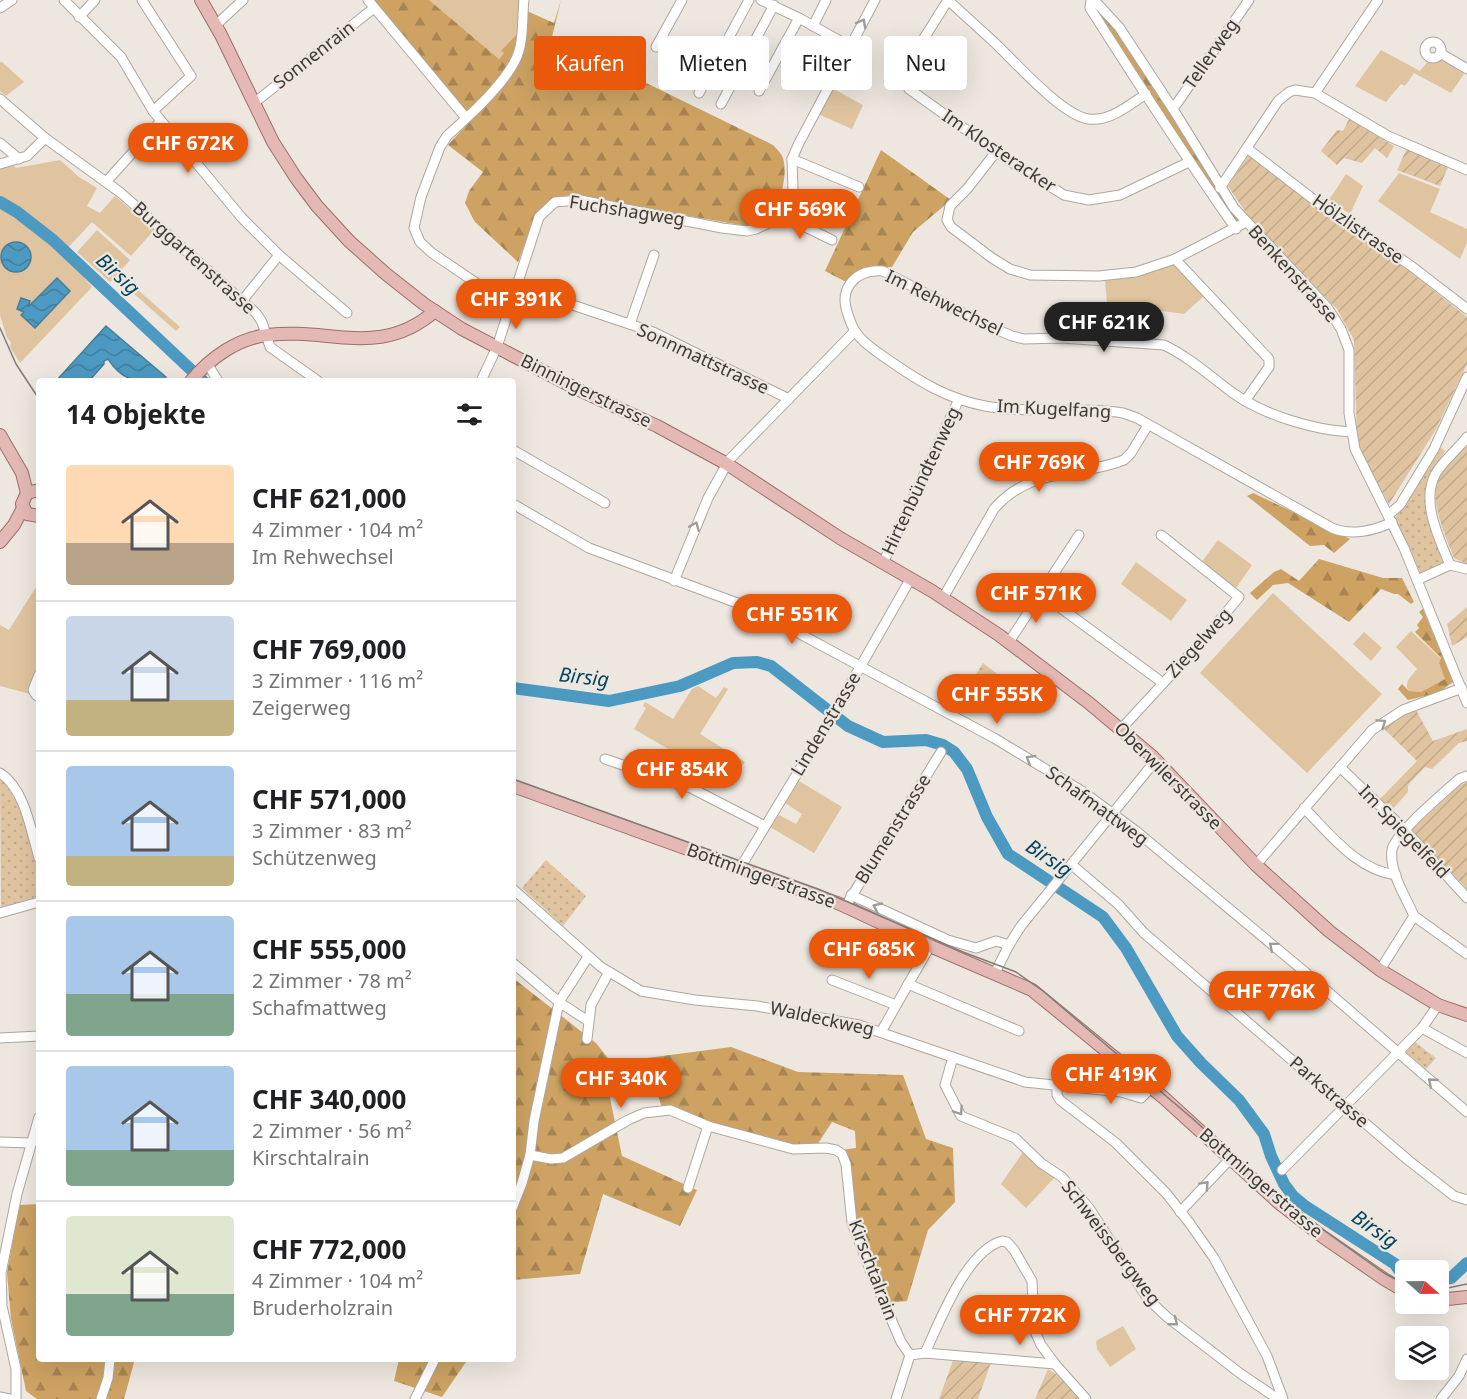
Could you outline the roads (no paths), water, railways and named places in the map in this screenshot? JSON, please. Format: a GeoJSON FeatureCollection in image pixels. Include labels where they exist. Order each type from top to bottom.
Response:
{"type":"FeatureCollection","features":[{"type":"Feature","properties":{"kind":"main road","name":"Binningerstrasse"},"geometry":{"type":"LineString","coordinates":[[201,0],[216,25],[273,142],[296,178],[317,206],[364,254],[435,312],[462,329],[577,389],[657,426],[706,452]]}},
{"type":"Feature","properties":{"kind":"main road"},"geometry":{"type":"LineString","coordinates":[[198,373],[238,344],[267,335],[294,334],[352,339],[388,336],[411,328],[435,312]]}},
{"type":"Feature","properties":{"kind":"main road"},"geometry":{"type":"LineString","coordinates":[[0,435],[22,473],[30,480],[34,491],[23,500],[33,515],[14,525],[0,542]]}},
{"type":"Feature","properties":{"kind":"main road","name":"Oberwilerstrasse"},"geometry":{"type":"LineString","coordinates":[[706,452],[943,598],[1009,642],[1121,729],[1156,760],[1256,865],[1322,925],[1380,970],[1438,1005],[1467,1015]]}},
{"type":"Feature","properties":{"kind":"main road","name":"Bottmingerstrasse"},"geometry":{"type":"LineString","coordinates":[[516,787],[740,868],[848,901],[930,946],[1024,985],[1040,995],[1151,1088],[1279,1203],[1395,1286]]}},
{"type":"Feature","properties":{"kind":"main road"},"geometry":{"type":"LineString","coordinates":[[1449,1299],[1467,1298]]}},
{"type":"Feature","properties":{"kind":"street"},"geometry":{"type":"LineString","coordinates":[[64,0],[121,57],[161,122],[242,218],[279,255],[347,313]]}},
{"type":"Feature","properties":{"kind":"street"},"geometry":{"type":"LineString","coordinates":[[79,16],[95,0]]}},
{"type":"Feature","properties":{"kind":"street"},"geometry":{"type":"LineString","coordinates":[[142,0],[191,76],[153,111]]}},
{"type":"Feature","properties":{"kind":"street"},"geometry":{"type":"LineString","coordinates":[[216,25],[243,0]]}},
{"type":"Feature","properties":{"kind":"street"},"geometry":{"type":"LineString","coordinates":[[511,301],[432,253],[420,242],[414,228],[421,198],[440,147],[447,136],[507,75],[515,63],[520,49],[524,0]]}},
{"type":"Feature","properties":{"kind":"street"},"geometry":{"type":"LineString","coordinates":[[656,47],[682,0]]}},
{"type":"Feature","properties":{"kind":"street"},"geometry":{"type":"LineString","coordinates":[[699,93],[749,0]]}},
{"type":"Feature","properties":{"kind":"street"},"geometry":{"type":"LineString","coordinates":[[761,0],[831,36]]}},
{"type":"Feature","properties":{"kind":"street"},"geometry":{"type":"LineString","coordinates":[[813,26],[826,0]]}},
{"type":"Feature","properties":{"kind":"street"},"geometry":{"type":"LineString","coordinates":[[855,36],[875,0]]}},
{"type":"Feature","properties":{"kind":"street"},"geometry":{"type":"LineString","coordinates":[[948,0],[1041,87],[1077,116],[1100,119],[1115,114],[1146,94]]}},
{"type":"Feature","properties":{"kind":"street","name":"Im Klosteracker"},"geometry":{"type":"LineString","coordinates":[[948,0],[906,67],[904,79],[909,89],[996,152],[1053,190],[1064,195],[1089,200],[1120,195],[1189,162]]}},
{"type":"Feature","properties":{"kind":"street","name":"Benkenstrasse"},"geometry":{"type":"LineString","coordinates":[[1236,229],[1189,162],[1090,8],[1092,0],[1104,4],[1173,109],[1220,188],[1246,222],[1327,307],[1341,329],[1349,350],[1351,432],[1364,470],[1390,519],[1417,580],[1467,703]]}},
{"type":"Feature","properties":{"kind":"street","name":"Tellerweg"},"geometry":{"type":"LineString","coordinates":[[1173,109],[1249,0]]}},
{"type":"Feature","properties":{"kind":"street"},"geometry":{"type":"LineString","coordinates":[[1315,93],[1378,0]]}},
{"type":"Feature","properties":{"kind":"street"},"geometry":{"type":"LineString","coordinates":[[0,8],[10,1]]}},
{"type":"Feature","properties":{"kind":"street"},"geometry":{"type":"LineString","coordinates":[[371,4],[466,118]]}},
{"type":"Feature","properties":{"kind":"street","name":"Sonnenrain"},"geometry":{"type":"LineString","coordinates":[[254,103],[371,4]]}},
{"type":"Feature","properties":{"kind":"street"},"geometry":{"type":"LineString","coordinates":[[720,104],[774,5]]}},
{"type":"Feature","properties":{"kind":"street"},"geometry":{"type":"LineString","coordinates":[[759,91],[799,18]]}},
{"type":"Feature","properties":{"kind":"street"},"geometry":{"type":"LineString","coordinates":[[1440,54],[1467,69]]}},
{"type":"Feature","properties":{"kind":"street"},"geometry":{"type":"LineString","coordinates":[[1220,188],[1278,101],[1289,92],[1301,89],[1315,93],[1388,136],[1467,170]]}},
{"type":"Feature","properties":{"kind":"street"},"geometry":{"type":"LineString","coordinates":[[826,90],[792,159],[792,189],[789,201],[781,215],[832,240]]}},
{"type":"Feature","properties":{"kind":"street","name":"Burggartenstrasse"},"geometry":{"type":"LineString","coordinates":[[0,99],[45,138],[106,182],[163,229],[256,313],[270,347],[314,378]]}},
{"type":"Feature","properties":{"kind":"street"},"geometry":{"type":"LineString","coordinates":[[106,182],[161,122]]}},
{"type":"Feature","properties":{"kind":"street"},"geometry":{"type":"LineString","coordinates":[[0,164],[27,156],[45,138]]}},
{"type":"Feature","properties":{"kind":"street"},"geometry":{"type":"LineString","coordinates":[[0,144],[19,159]]}},
{"type":"Feature","properties":{"kind":"street","name":"Hölzlistrasse"},"geometry":{"type":"LineString","coordinates":[[1248,149],[1330,212],[1410,265],[1467,309]]}},
{"type":"Feature","properties":{"kind":"street"},"geometry":{"type":"LineString","coordinates":[[996,152],[967,189],[950,206],[947,220],[951,227],[1010,269],[1035,276],[1099,276],[1136,272],[1174,259],[1246,222]]}},
{"type":"Feature","properties":{"kind":"street"},"geometry":{"type":"LineString","coordinates":[[792,159],[859,187]]}},
{"type":"Feature","properties":{"kind":"street","name":"Fuchshagweg"},"geometry":{"type":"LineString","coordinates":[[482,378],[497,347],[539,217],[555,202],[580,200],[747,231],[769,224],[781,215]]}},
{"type":"Feature","properties":{"kind":"street"},"geometry":{"type":"LineString","coordinates":[[242,301],[279,255]]}},
{"type":"Feature","properties":{"kind":"street"},"geometry":{"type":"LineString","coordinates":[[630,324],[654,255]]}},
{"type":"Feature","properties":{"kind":"street"},"geometry":{"type":"LineString","coordinates":[[1174,259],[1269,359],[1269,368],[1245,401]]}},
{"type":"Feature","properties":{"kind":"street","name":"Im Rehwechsel"},"geometry":{"type":"LineString","coordinates":[[854,332],[845,308],[845,292],[856,278],[865,273],[883,271],[984,324],[1012,336],[1024,339],[1062,338],[1164,345],[1179,352],[1245,401],[1269,413],[1335,431],[1351,432]]}},
{"type":"Feature","properties":{"kind":"street","name":"Sonnmattstrasse"},"geometry":{"type":"LineString","coordinates":[[511,301],[549,297],[630,324],[665,337],[789,399]]}},
{"type":"Feature","properties":{"kind":"street"},"geometry":{"type":"LineString","coordinates":[[674,581],[708,498],[736,451],[854,332]]}},
{"type":"Feature","properties":{"kind":"street","name":"Im Kugelfang"},"geometry":{"type":"LineString","coordinates":[[854,332],[874,350],[920,382],[959,399],[986,406],[1123,413],[1337,530],[1361,531],[1390,519]]}},
{"type":"Feature","properties":{"kind":"street"},"geometry":{"type":"LineString","coordinates":[[1390,519],[1434,449],[1467,376]]}},
{"type":"Feature","properties":{"kind":"street","name":"Hirtenbündtenweg"},"geometry":{"type":"LineString","coordinates":[[883,563],[959,399]]}},
{"type":"Feature","properties":{"kind":"street"},"geometry":{"type":"LineString","coordinates":[[943,598],[994,508],[1005,496],[1025,483],[1124,460],[1131,453],[1148,425]]}},
{"type":"Feature","properties":{"kind":"street"},"geometry":{"type":"LineString","coordinates":[[1450,565],[1432,517],[1431,487],[1438,470],[1467,437]]}},
{"type":"Feature","properties":{"kind":"street"},"geometry":{"type":"LineString","coordinates":[[516,452],[605,503]]}},
{"type":"Feature","properties":{"kind":"street","name":"Schafmattweg"},"geometry":{"type":"LineString","coordinates":[[516,506],[589,548],[748,607],[1030,759],[1082,791],[1136,831],[1467,1112]]}},
{"type":"Feature","properties":{"kind":"street"},"geometry":{"type":"LineString","coordinates":[[1009,642],[1079,535]]}},
{"type":"Feature","properties":{"kind":"street","name":"Ziegelweg"},"geometry":{"type":"LineString","coordinates":[[1121,729],[1204,639],[1239,597],[1161,535]]}},
{"type":"Feature","properties":{"kind":"street"},"geometry":{"type":"LineString","coordinates":[[1417,580],[1450,565],[1467,569]]}},
{"type":"Feature","properties":{"kind":"street","name":"Lindenstrasse"},"geometry":{"type":"LineString","coordinates":[[740,868],[825,728],[911,578]]}},
{"type":"Feature","properties":{"kind":"street","name":"Ziegelweg"},"geometry":{"type":"LineString","coordinates":[[1040,592],[1163,683]]}},
{"type":"Feature","properties":{"kind":"street"},"geometry":{"type":"LineString","coordinates":[[1256,865],[1372,730],[1403,710],[1462,688]]}},
{"type":"Feature","properties":{"kind":"street","name":"Blumenstrasse"},"geometry":{"type":"LineString","coordinates":[[848,901],[941,752]]}},
{"type":"Feature","properties":{"kind":"street"},"geometry":{"type":"LineString","coordinates":[[605,759],[691,788],[765,826]]}},
{"type":"Feature","properties":{"kind":"street"},"geometry":{"type":"LineString","coordinates":[[995,973],[1009,945],[1048,893],[1156,760]]}},
{"type":"Feature","properties":{"kind":"street","name":"Im Spiegelfeld"},"geometry":{"type":"LineString","coordinates":[[1341,766],[1405,830],[1467,898]]}},
{"type":"Feature","properties":{"kind":"street"},"geometry":{"type":"LineString","coordinates":[[0,773],[14,786],[36,848]]}},
{"type":"Feature","properties":{"kind":"street"},"geometry":{"type":"LineString","coordinates":[[1467,776],[1459,779],[1405,830],[1395,841],[1392,849],[1396,875],[1414,916],[1467,954]]}},
{"type":"Feature","properties":{"kind":"street"},"geometry":{"type":"LineString","coordinates":[[1304,808],[1360,862],[1380,873],[1396,875]]}},
{"type":"Feature","properties":{"kind":"street","name":"Parkstrasse"},"geometry":{"type":"LineString","coordinates":[[1071,865],[1118,904],[1144,933],[1408,1160],[1454,1196],[1467,1200]]}},
{"type":"Feature","properties":{"kind":"street","name":"Waldeckweg"},"geometry":{"type":"LineString","coordinates":[[516,892],[588,957],[641,991],[695,1000],[757,1006],[859,1025],[1025,1082],[1121,1092],[1141,1098],[1151,1088]]}},
{"type":"Feature","properties":{"kind":"street","name":"Bottmingerstrasse"},"geometry":{"type":"LineString","coordinates":[[848,901],[966,946],[976,948],[996,941],[1009,945]]}},
{"type":"Feature","properties":{"kind":"street"},"geometry":{"type":"LineString","coordinates":[[0,914],[36,904]]}},
{"type":"Feature","properties":{"kind":"street"},"geometry":{"type":"LineString","coordinates":[[1380,970],[1414,916]]}},
{"type":"Feature","properties":{"kind":"street"},"geometry":{"type":"LineString","coordinates":[[881,1032],[930,946]]}},
{"type":"Feature","properties":{"kind":"street"},"geometry":{"type":"LineString","coordinates":[[516,1198],[530,1155],[534,1121],[559,1002],[588,957]]}},
{"type":"Feature","properties":{"kind":"street"},"geometry":{"type":"LineString","coordinates":[[516,966],[559,1002],[588,1022]]}},
{"type":"Feature","properties":{"kind":"street"},"geometry":{"type":"LineString","coordinates":[[587,1039],[591,1005],[609,972]]}},
{"type":"Feature","properties":{"kind":"street"},"geometry":{"type":"LineString","coordinates":[[832,980],[896,1005]]}},
{"type":"Feature","properties":{"kind":"street"},"geometry":{"type":"LineString","coordinates":[[908,984],[1019,1031]]}},
{"type":"Feature","properties":{"kind":"street"},"geometry":{"type":"LineString","coordinates":[[1282,1170],[1422,1028],[1438,1005]]}},
{"type":"Feature","properties":{"kind":"street"},"geometry":{"type":"LineString","coordinates":[[1422,1028],[1467,1053]]}},
{"type":"Feature","properties":{"kind":"street"},"geometry":{"type":"LineString","coordinates":[[0,1038],[36,1036]]}},
{"type":"Feature","properties":{"kind":"street","name":"Schweissbergweg"},"geometry":{"type":"LineString","coordinates":[[953,1057],[945,1085],[961,1116],[1015,1138],[1041,1163],[1062,1176],[1089,1208],[1148,1299],[1167,1317],[1278,1399]]}},
{"type":"Feature","properties":{"kind":"street"},"geometry":{"type":"LineString","coordinates":[[1057,1086],[1057,1095],[1060,1100],[1116,1143],[1166,1193],[1215,1259],[1268,1356],[1283,1399]]}},
{"type":"Feature","properties":{"kind":"street","name":"Kirschtalrain"},"geometry":{"type":"LineString","coordinates":[[530,1155],[551,1159],[563,1158],[644,1113],[670,1110],[708,1126],[793,1149],[826,1148],[842,1154],[846,1164],[852,1223],[878,1288],[910,1355]]}},
{"type":"Feature","properties":{"kind":"street"},"geometry":{"type":"LineString","coordinates":[[688,1188],[708,1126]]}},
{"type":"Feature","properties":{"kind":"street"},"geometry":{"type":"LineString","coordinates":[[16,1399],[16,1369],[2,1306],[4,1240],[36,1128]]}},
{"type":"Feature","properties":{"kind":"street"},"geometry":{"type":"LineString","coordinates":[[0,1142],[32,1143]]}},
{"type":"Feature","properties":{"kind":"street"},"geometry":{"type":"LineString","coordinates":[[1180,1212],[1231,1158]]}},
{"type":"Feature","properties":{"kind":"street"},"geometry":{"type":"LineString","coordinates":[[925,1353],[956,1287],[969,1268],[988,1248],[1002,1240],[1014,1250],[1032,1281],[1034,1329],[1041,1345],[1086,1399]]}},
{"type":"Feature","properties":{"kind":"street"},"geometry":{"type":"LineString","coordinates":[[896,1399],[910,1355],[925,1353],[1055,1364]]}},
{"type":"Feature","properties":{"kind":"street"},"geometry":{"type":"LineString","coordinates":[[1441,1399],[1464,1374],[1467,1359]]}},
{"type":"Feature","properties":{"kind":"street"},"geometry":{"type":"LineString","coordinates":[[101,1399],[108,1378],[110,1362]]}},
{"type":"Feature","properties":{"kind":"street"},"geometry":{"type":"LineString","coordinates":[[416,1399],[434,1362]]}},
{"type":"Feature","properties":{"kind":"street"},"geometry":{"type":"LineString","coordinates":[[0,1397],[10,1399]]}},
{"type":"Feature","properties":{"kind":"water"},"geometry":{"type":"Polygon","coordinates":[[[16,242],[22,243],[30,251],[30,263],[22,271],[16,272],[10,271],[2,263],[1,257],[2,251],[10,243],[16,242]]]}},
{"type":"Feature","properties":{"kind":"water"},"geometry":{"type":"Polygon","coordinates":[[[57,278],[70,291],[35,328],[21,315],[24,312],[17,309],[21,298],[30,301],[28,307],[57,278]]]}},
{"type":"Feature","properties":{"kind":"water"},"geometry":{"type":"Polygon","coordinates":[[[106,326],[166,377],[128,378],[120,373],[108,359],[92,378],[59,378],[106,326]]]}},
{"type":"Feature","properties":{"kind":"waterway","name":"Birsig"},"geometry":{"type":"LineString","coordinates":[[0,202],[53,240],[200,378]]}},
{"type":"Feature","properties":{"kind":"waterway","name":"Birsig"},"geometry":{"type":"LineString","coordinates":[[516,688],[609,701],[680,686],[733,663],[757,662],[771,666],[848,726],[883,742],[926,740],[943,745],[954,752],[967,769],[987,817],[1008,854],[1103,917],[1126,948],[1177,1036],[1239,1100],[1264,1134],[1284,1184],[1293,1196],[1395,1264]]}},
{"type":"Feature","properties":{"kind":"waterway","name":"Birsig"},"geometry":{"type":"LineString","coordinates":[[1449,1278],[1467,1263]]}},
{"type":"Feature","properties":{"kind":"tram line"},"geometry":{"type":"LineString","coordinates":[[0,328],[16,364],[36,394]]}},
{"type":"Feature","properties":{"kind":"tram line"},"geometry":{"type":"LineString","coordinates":[[516,780],[818,889],[963,952],[1016,972],[1043,991],[1193,1119],[1291,1207],[1395,1279]]}},
{"type":"Feature","properties":{"kind":"tram line"},"geometry":{"type":"LineString","coordinates":[[1449,1288],[1467,1284]]}}]}
